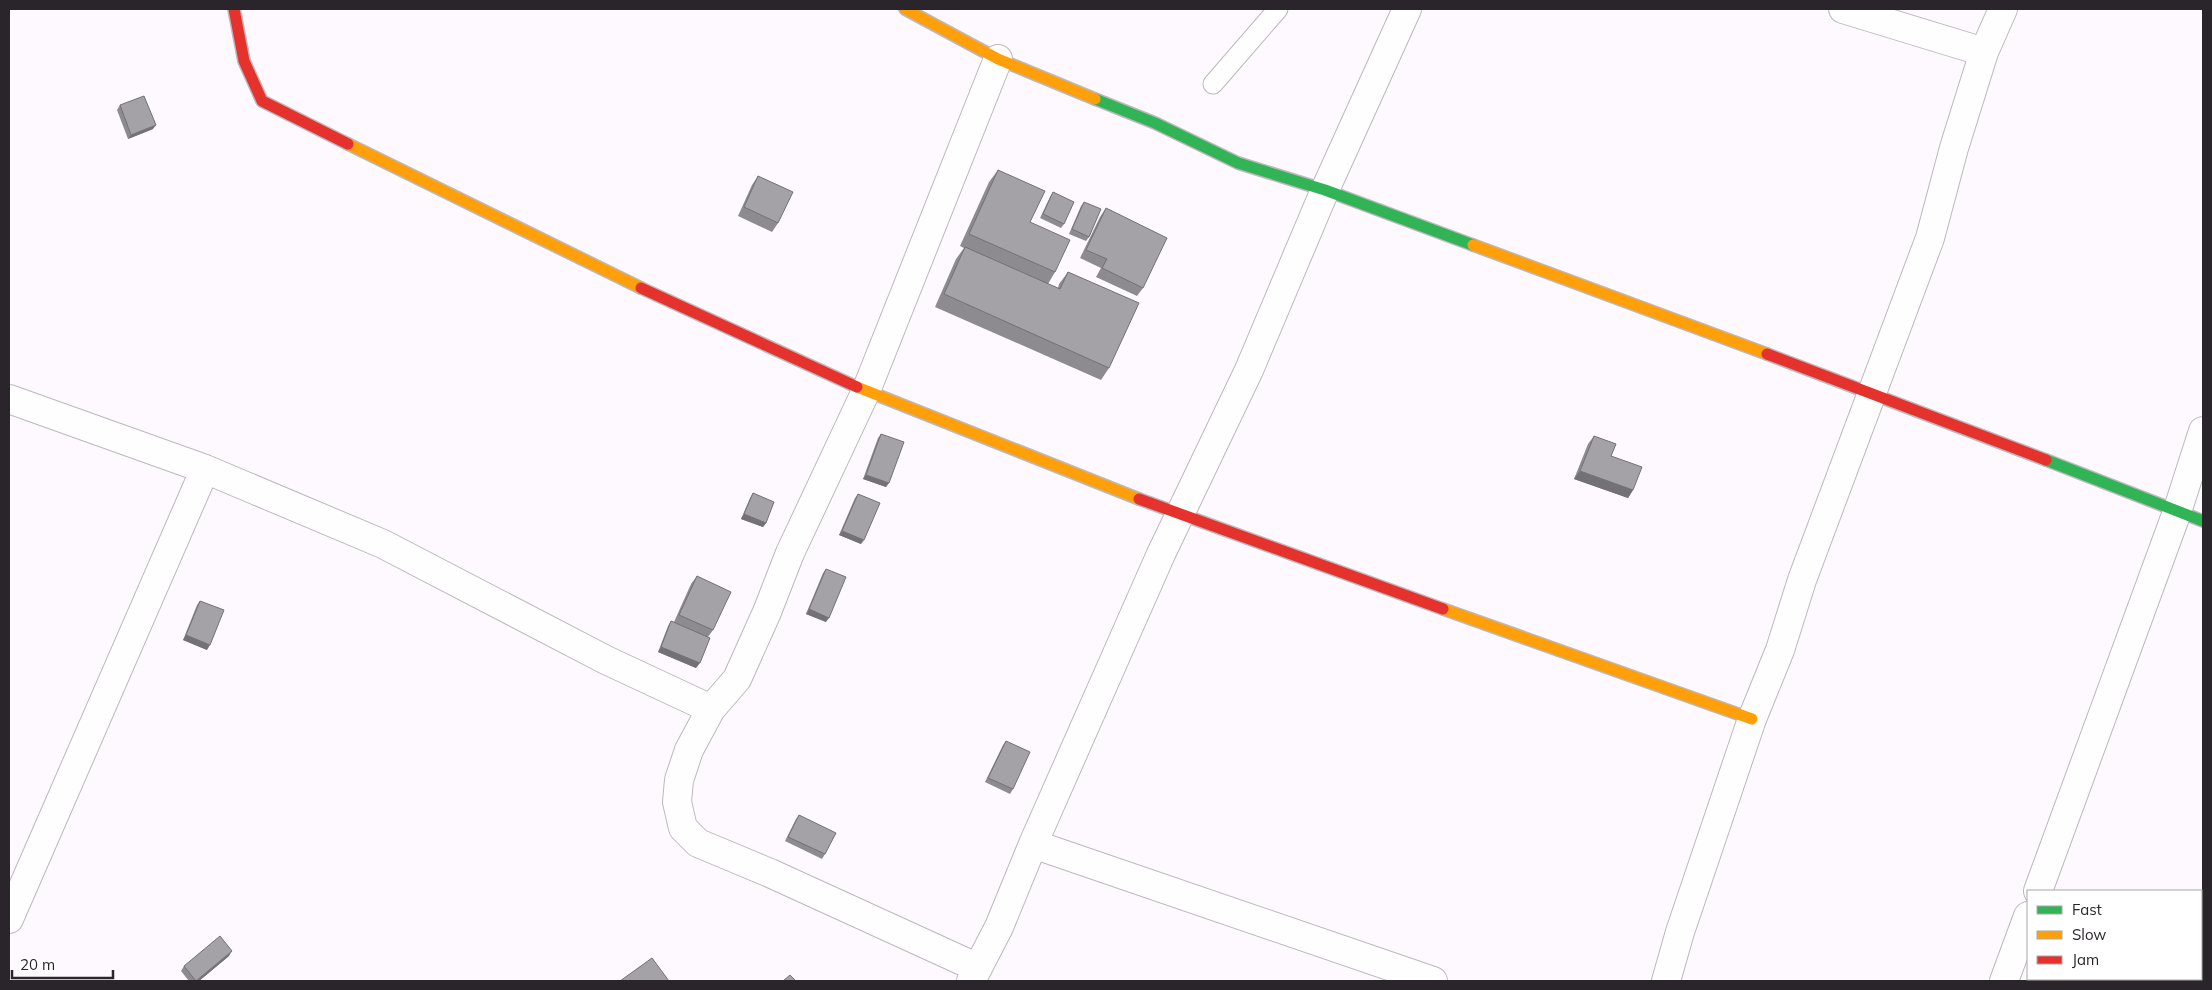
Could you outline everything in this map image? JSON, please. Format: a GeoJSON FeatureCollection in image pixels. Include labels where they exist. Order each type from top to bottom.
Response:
{"type":"FeatureCollection","features":[{"type":"Feature","properties":{"kind":"street"},"geometry":{"type":"LineString","coordinates":[[234,9],[244,61],[262,100],[682,308],[866,391],[1180,515],[1752,719]]}},
{"type":"Feature","properties":{"kind":"street"},"geometry":{"type":"LineString","coordinates":[[905,9],[998,59],[1155,123],[1238,163],[1325,190],[1872,394],[2203,521]]}},
{"type":"Feature","properties":{"kind":"street"},"geometry":{"type":"LineString","coordinates":[[998,59],[866,391],[790,553],[767,612],[737,679],[711,709],[689,750],[679,780],[677,802],[683,828],[698,844],[770,873],[975,974],[999,927],[1033,844],[1180,515],[1249,370],[1325,190],[1407,9]]}},
{"type":"Feature","properties":{"kind":"street"},"geometry":{"type":"LineString","coordinates":[[1844,9],[1984,52]]}},
{"type":"Feature","properties":{"kind":"street"},"geometry":{"type":"LineString","coordinates":[[1666,981],[1680,932],[1752,719],[1780,650],[1802,580],[1930,238],[1954,148],[1984,52],[2002,9]]}},
{"type":"Feature","properties":{"kind":"street"},"geometry":{"type":"LineString","coordinates":[[9,399],[205,469],[383,544],[606,660],[711,709]]}},
{"type":"Feature","properties":{"kind":"street"},"geometry":{"type":"LineString","coordinates":[[2038,890],[2177,512],[2203,432]]}},
{"type":"Feature","properties":{"kind":"street"},"geometry":{"type":"LineString","coordinates":[[9,919],[205,469]]}},
{"type":"Feature","properties":{"kind":"street"},"geometry":{"type":"LineString","coordinates":[[1033,844],[1433,981]]}},
{"type":"Feature","properties":{"kind":"street"},"geometry":{"type":"LineString","coordinates":[[2004,981],[2027,919]]}},
{"type":"Feature","properties":{"kind":"lane"},"geometry":{"type":"LineString","coordinates":[[1213,84],[1278,9]]}},
{"type":"Feature","properties":{"kind":"building"},"geometry":{"type":"Polygon","coordinates":[[[144,96],[156,125],[131,135],[120,105],[144,96]]]}},
{"type":"Feature","properties":{"kind":"building"},"geometry":{"type":"Polygon","coordinates":[[[998,170],[1045,191],[1030,222],[1070,240],[1055,272],[969,234],[998,170]]]}},
{"type":"Feature","properties":{"kind":"building"},"geometry":{"type":"Polygon","coordinates":[[[758,176],[793,192],[778,223],[744,207],[758,176]]]}},
{"type":"Feature","properties":{"kind":"building"},"geometry":{"type":"Polygon","coordinates":[[[1053,192],[1074,202],[1064,224],[1043,214],[1053,192]]]}},
{"type":"Feature","properties":{"kind":"building"},"geometry":{"type":"Polygon","coordinates":[[[1084,202],[1101,209],[1089,237],[1072,229],[1084,202]]]}},
{"type":"Feature","properties":{"kind":"building"},"geometry":{"type":"Polygon","coordinates":[[[1106,208],[1167,238],[1143,288],[1102,268],[1107,259],[1086,250],[1106,208]]]}},
{"type":"Feature","properties":{"kind":"building"},"geometry":{"type":"Polygon","coordinates":[[[965,247],[1060,289],[1068,272],[1139,303],[1109,368],[944,294],[965,247]]]}},
{"type":"Feature","properties":{"kind":"building"},"geometry":{"type":"Polygon","coordinates":[[[881,434],[904,442],[889,483],[866,475],[881,434]]]}},
{"type":"Feature","properties":{"kind":"building"},"geometry":{"type":"Polygon","coordinates":[[[1594,436],[1616,444],[1611,456],[1642,467],[1633,490],[1580,471],[1594,436]]]}},
{"type":"Feature","properties":{"kind":"building"},"geometry":{"type":"Polygon","coordinates":[[[753,493],[774,502],[766,523],[744,514],[753,493]]]}},
{"type":"Feature","properties":{"kind":"building"},"geometry":{"type":"Polygon","coordinates":[[[858,494],[880,503],[864,540],[842,531],[858,494]]]}},
{"type":"Feature","properties":{"kind":"building"},"geometry":{"type":"Polygon","coordinates":[[[826,569],[846,577],[829,618],[809,609],[826,569]]]}},
{"type":"Feature","properties":{"kind":"building"},"geometry":{"type":"Polygon","coordinates":[[[697,576],[731,592],[713,630],[679,615],[697,576]]]}},
{"type":"Feature","properties":{"kind":"building"},"geometry":{"type":"Polygon","coordinates":[[[200,601],[224,610],[210,645],[186,635],[200,601]]]}},
{"type":"Feature","properties":{"kind":"building"},"geometry":{"type":"Polygon","coordinates":[[[671,621],[710,638],[700,663],[661,647],[671,621]]]}},
{"type":"Feature","properties":{"kind":"building"},"geometry":{"type":"Polygon","coordinates":[[[1006,741],[1030,752],[1013,789],[988,778],[1006,741]]]}},
{"type":"Feature","properties":{"kind":"building"},"geometry":{"type":"Polygon","coordinates":[[[799,815],[836,833],[825,854],[788,837],[799,815]]]}},
{"type":"Feature","properties":{"kind":"building"},"geometry":{"type":"Polygon","coordinates":[[[220,936],[232,951],[196,981],[184,966],[220,936]]]}},
{"type":"Feature","properties":{"kind":"building"},"geometry":{"type":"Polygon","coordinates":[[[652,958],[669,981],[620,981],[652,958]]]}},
{"type":"Feature","properties":{"kind":"building"},"geometry":{"type":"Polygon","coordinates":[[[790,975],[796,981],[783,981],[790,975]]]}},
{"type":"Feature","properties":{"kind":"traffic: fast"},"geometry":{"type":"LineString","coordinates":[[1095,99],[1155,123],[1238,163],[1325,190],[1473,245]]}},
{"type":"Feature","properties":{"kind":"traffic: fast"},"geometry":{"type":"LineString","coordinates":[[2046,460],[2203,521]]}},
{"type":"Feature","properties":{"kind":"traffic: slow"},"geometry":{"type":"LineString","coordinates":[[905,9],[998,59],[1095,99]]}},
{"type":"Feature","properties":{"kind":"traffic: slow"},"geometry":{"type":"LineString","coordinates":[[348,144],[641,288]]}},
{"type":"Feature","properties":{"kind":"traffic: slow"},"geometry":{"type":"LineString","coordinates":[[1473,245],[1767,354]]}},
{"type":"Feature","properties":{"kind":"traffic: slow"},"geometry":{"type":"LineString","coordinates":[[857,387],[1139,499]]}},
{"type":"Feature","properties":{"kind":"traffic: slow"},"geometry":{"type":"LineString","coordinates":[[1443,609],[1752,719]]}},
{"type":"Feature","properties":{"kind":"traffic: jam"},"geometry":{"type":"LineString","coordinates":[[234,9],[244,61],[262,101],[348,144]]}},
{"type":"Feature","properties":{"kind":"traffic: jam"},"geometry":{"type":"LineString","coordinates":[[641,288],[857,387]]}},
{"type":"Feature","properties":{"kind":"traffic: jam"},"geometry":{"type":"LineString","coordinates":[[1767,354],[2046,460]]}},
{"type":"Feature","properties":{"kind":"traffic: jam"},"geometry":{"type":"LineString","coordinates":[[1139,499],[1443,609]]}}]}
